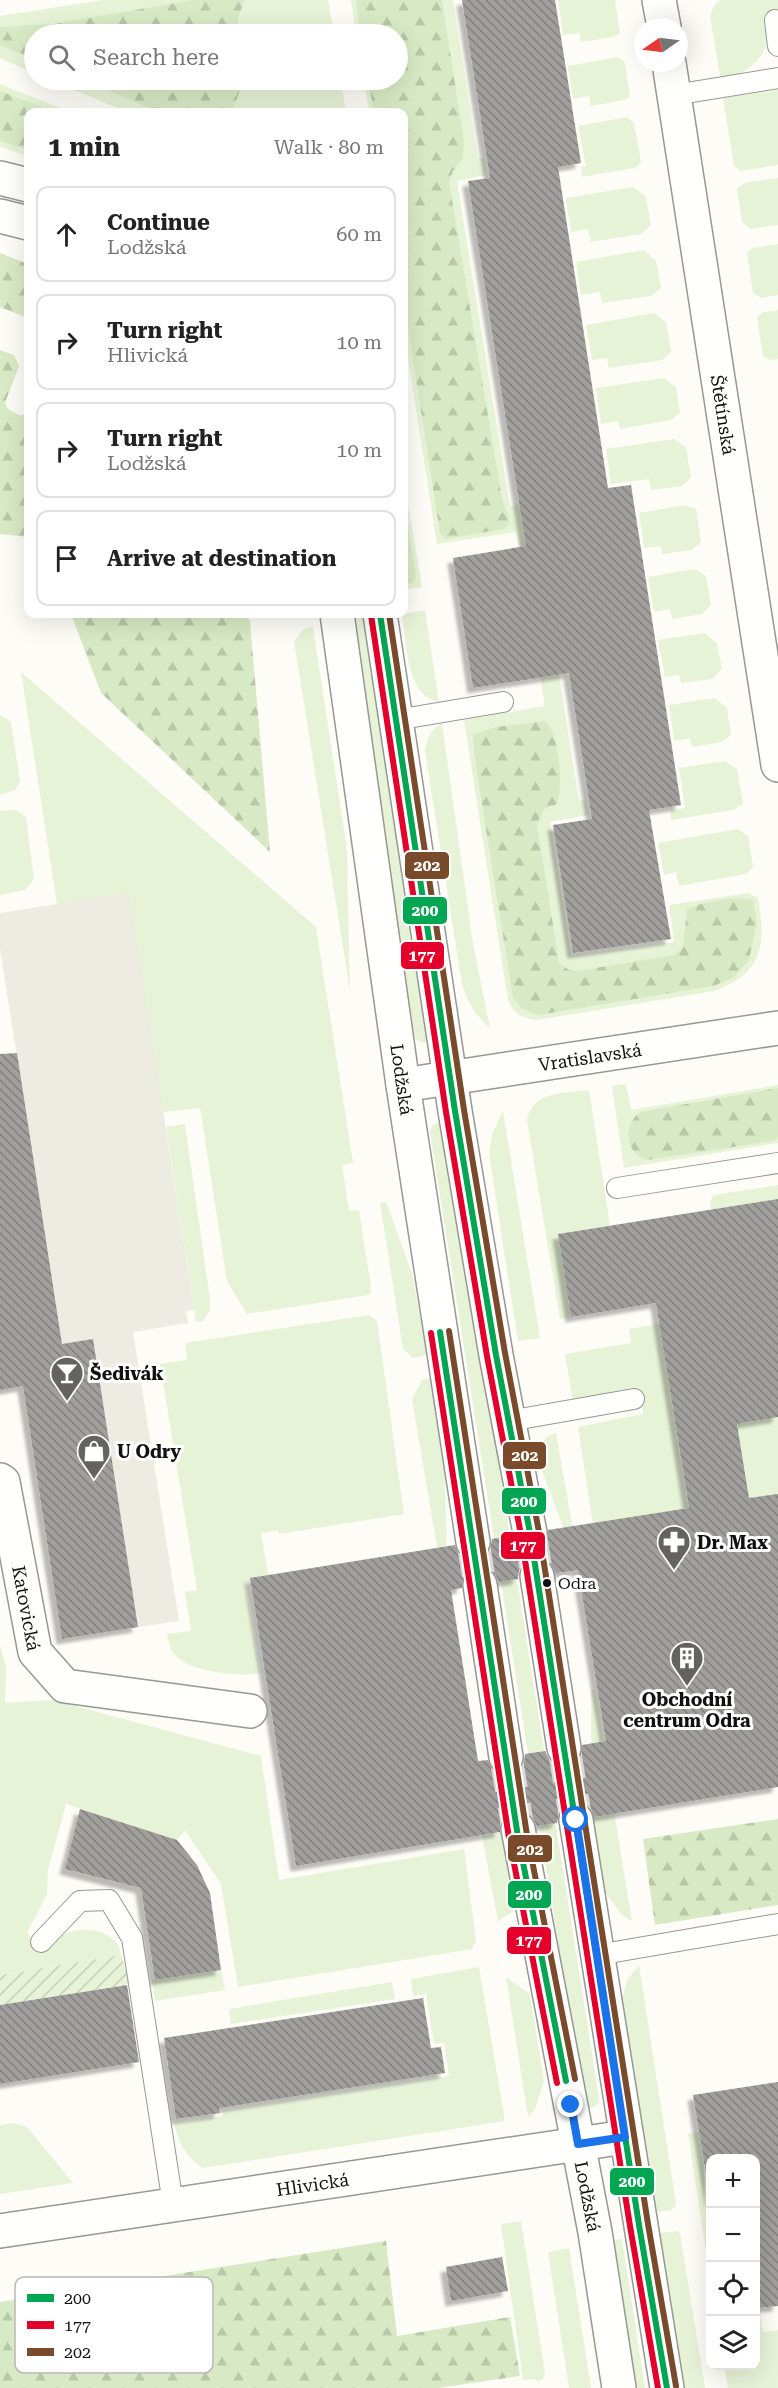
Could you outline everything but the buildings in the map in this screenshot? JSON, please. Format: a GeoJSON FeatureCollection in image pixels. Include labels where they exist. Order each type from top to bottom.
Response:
{"type":"FeatureCollection","features":[{"type":"Feature","properties":{"kind":"street"},"geometry":{"type":"LineString","coordinates":[[659,0],[662,18]]}},
{"type":"Feature","properties":{"kind":"street","name":"Štětínská"},"geometry":{"type":"LineString","coordinates":[[672,79],[778,765]]}},
{"type":"Feature","properties":{"kind":"street"},"geometry":{"type":"LineString","coordinates":[[0,178],[24,184]]}},
{"type":"Feature","properties":{"kind":"street"},"geometry":{"type":"LineString","coordinates":[[0,216],[24,222]]}},
{"type":"Feature","properties":{"kind":"street","name":"Lodžská"},"geometry":{"type":"LineString","coordinates":[[338,618],[403,1085],[473,1542]]}},
{"type":"Feature","properties":{"kind":"street"},"geometry":{"type":"LineString","coordinates":[[381,618],[449,1078],[508,1421],[530,1533]]}},
{"type":"Feature","properties":{"kind":"street","name":"Vratislavská"},"geometry":{"type":"LineString","coordinates":[[403,1085],[778,1028]]}},
{"type":"Feature","properties":{"kind":"street","name":"Katovická"},"geometry":{"type":"LineString","coordinates":[[0,1480],[3,1482],[35,1652],[65,1686],[250,1711]]}},
{"type":"Feature","properties":{"kind":"street"},"geometry":{"type":"LineString","coordinates":[[537,1576],[564,1748]]}},
{"type":"Feature","properties":{"kind":"street"},"geometry":{"type":"LineString","coordinates":[[480,1585],[506,1757]]}},
{"type":"Feature","properties":{"kind":"street"},"geometry":{"type":"LineString","coordinates":[[576,1820],[667,2388]]}},
{"type":"Feature","properties":{"kind":"street","name":"Lodžská"},"geometry":{"type":"LineString","coordinates":[[518,1829],[578,2144],[620,2388]]}},
{"type":"Feature","properties":{"kind":"street","name":"Hlivická"},"geometry":{"type":"LineString","coordinates":[[0,2231],[625,2137]]}},
{"type":"Feature","properties":{"kind":"lane"},"geometry":{"type":"LineString","coordinates":[[775,20],[778,46]]}},
{"type":"Feature","properties":{"kind":"lane"},"geometry":{"type":"LineString","coordinates":[[672,79],[778,78]]}},
{"type":"Feature","properties":{"kind":"lane"},"geometry":{"type":"LineString","coordinates":[[396,720],[503,702]]}},
{"type":"Feature","properties":{"kind":"lane"},"geometry":{"type":"LineString","coordinates":[[617,1188],[778,1163]]}},
{"type":"Feature","properties":{"kind":"lane"},"geometry":{"type":"LineString","coordinates":[[508,1421],[634,1399]]}},
{"type":"Feature","properties":{"kind":"lane"},"geometry":{"type":"LineString","coordinates":[[41,1942],[80,1901],[99,1900],[109,1900],[132,1938],[173,2204]]}},
{"type":"Feature","properties":{"kind":"lane"},"geometry":{"type":"LineString","coordinates":[[597,1955],[778,1924]]}},
{"type":"Feature","properties":{"kind":"green space"},"geometry":{"type":"Polygon","coordinates":[[[103,0],[328,0],[332,24],[24,24],[24,69],[0,58],[0,16],[103,0]]]}},
{"type":"Feature","properties":{"kind":"green space"},"geometry":{"type":"Polygon","coordinates":[[[193,0],[245,0],[238,17],[238,24],[54,24],[193,0]]]}},
{"type":"Feature","properties":{"kind":"green space"},"geometry":{"type":"Polygon","coordinates":[[[351,0],[453,0],[478,158],[484,158],[486,175],[457,181],[510,506],[532,503],[579,801],[585,800],[589,815],[550,822],[571,956],[674,942],[669,905],[749,893],[758,898],[762,930],[758,955],[743,975],[731,984],[714,991],[537,1020],[519,1015],[508,1000],[464,720],[545,706],[517,532],[437,544],[408,359],[408,108],[368,108],[366,90],[408,90],[408,24],[355,24],[351,0]]]}},
{"type":"Feature","properties":{"kind":"green space"},"geometry":{"type":"Polygon","coordinates":[[[356,0],[442,0],[464,142],[463,158],[453,171],[449,182],[502,499],[508,514],[509,524],[504,529],[446,539],[440,533],[408,328],[408,108],[373,108],[370,90],[408,90],[408,24],[360,24],[356,0]]]}},
{"type":"Feature","properties":{"kind":"green space"},"geometry":{"type":"Polygon","coordinates":[[[558,0],[615,0],[620,33],[614,37],[581,42],[579,33],[563,35],[558,0]]]}},
{"type":"Feature","properties":{"kind":"green space"},"geometry":{"type":"Polygon","coordinates":[[[720,0],[778,0],[778,10],[767,12],[768,39],[760,57],[745,71],[721,82],[710,16],[714,6],[720,0]]]}},
{"type":"Feature","properties":{"kind":"green space"},"geometry":{"type":"Polygon","coordinates":[[[24,26],[24,54],[0,46],[0,27],[24,26]]]}},
{"type":"Feature","properties":{"kind":"green space"},"geometry":{"type":"Polygon","coordinates":[[[618,57],[625,63],[630,96],[625,100],[591,106],[589,96],[573,99],[568,66],[618,57]]]}},
{"type":"Feature","properties":{"kind":"green space"},"geometry":{"type":"Polygon","coordinates":[[[0,84],[60,108],[24,108],[24,155],[0,147],[0,84]]]}},
{"type":"Feature","properties":{"kind":"green space"},"geometry":{"type":"Polygon","coordinates":[[[74,90],[343,90],[345,108],[117,108],[74,90]]]}},
{"type":"Feature","properties":{"kind":"green space"},"geometry":{"type":"Polygon","coordinates":[[[107,90],[241,90],[233,108],[149,108],[107,90]]]}},
{"type":"Feature","properties":{"kind":"green space"},"geometry":{"type":"Polygon","coordinates":[[[778,90],[778,165],[741,171],[734,166],[723,98],[778,90]]]}},
{"type":"Feature","properties":{"kind":"green space"},"geometry":{"type":"Polygon","coordinates":[[[0,91],[44,108],[24,108],[24,149],[0,141],[0,91]]]}},
{"type":"Feature","properties":{"kind":"green space"},"geometry":{"type":"Polygon","coordinates":[[[627,117],[634,123],[641,162],[635,168],[582,177],[581,167],[586,166],[578,126],[627,117]]]}},
{"type":"Feature","properties":{"kind":"green space"},"geometry":{"type":"Polygon","coordinates":[[[778,178],[778,225],[751,229],[742,222],[737,189],[744,183],[778,178]]]}},
{"type":"Feature","properties":{"kind":"green space"},"geometry":{"type":"Polygon","coordinates":[[[633,187],[646,197],[651,225],[641,234],[591,242],[588,229],[571,232],[566,198],[633,187]]]}},
{"type":"Feature","properties":{"kind":"green space"},"geometry":{"type":"Polygon","coordinates":[[[778,244],[778,295],[761,298],[753,293],[747,252],[753,248],[778,244]]]}},
{"type":"Feature","properties":{"kind":"green space"},"geometry":{"type":"Polygon","coordinates":[[[644,250],[656,261],[661,288],[651,296],[602,303],[600,292],[581,295],[576,262],[644,250]]]}},
{"type":"Feature","properties":{"kind":"green space"},"geometry":{"type":"Polygon","coordinates":[[[0,253],[24,262],[24,316],[0,307],[0,253]]]}},
{"type":"Feature","properties":{"kind":"green space"},"geometry":{"type":"Polygon","coordinates":[[[778,310],[778,359],[769,360],[763,356],[757,317],[763,312],[778,310]]]}},
{"type":"Feature","properties":{"kind":"green space"},"geometry":{"type":"Polygon","coordinates":[[[654,313],[666,322],[671,352],[662,360],[609,368],[607,358],[592,360],[586,325],[654,313]]]}},
{"type":"Feature","properties":{"kind":"green space"},"geometry":{"type":"Polygon","coordinates":[[[0,350],[14,355],[19,366],[5,403],[8,409],[21,416],[24,415],[24,537],[0,534],[0,350]]]}},
{"type":"Feature","properties":{"kind":"green space"},"geometry":{"type":"Polygon","coordinates":[[[664,378],[676,387],[680,413],[671,420],[620,429],[618,421],[601,424],[596,388],[664,378]]]}},
{"type":"Feature","properties":{"kind":"green space"},"geometry":{"type":"Polygon","coordinates":[[[674,439],[686,447],[691,477],[682,486],[651,490],[649,479],[611,484],[606,449],[674,439]]]}},
{"type":"Feature","properties":{"kind":"green space"},"geometry":{"type":"Polygon","coordinates":[[[408,505],[422,587],[408,589],[408,505]]]}},
{"type":"Feature","properties":{"kind":"green space"},"geometry":{"type":"Polygon","coordinates":[[[685,505],[696,509],[701,542],[691,550],[663,554],[661,546],[644,548],[639,513],[685,505]]]}},
{"type":"Feature","properties":{"kind":"green space"},"geometry":{"type":"Polygon","coordinates":[[[408,528],[416,577],[412,584],[408,583],[408,528]]]}},
{"type":"Feature","properties":{"kind":"green space"},"geometry":{"type":"Polygon","coordinates":[[[695,569],[706,576],[711,605],[702,614],[672,619],[670,609],[654,612],[648,577],[695,569]]]}},
{"type":"Feature","properties":{"kind":"green space"},"geometry":{"type":"Polygon","coordinates":[[[425,610],[439,702],[428,697],[414,678],[407,652],[403,618],[408,618],[408,613],[425,610]]]}},
{"type":"Feature","properties":{"kind":"green space"},"geometry":{"type":"Polygon","coordinates":[[[73,618],[248,618],[270,852],[101,693],[73,618]]]}},
{"type":"Feature","properties":{"kind":"green space"},"geometry":{"type":"Polygon","coordinates":[[[349,618],[365,618],[430,1038],[424,1043],[417,1040],[414,1034],[349,618]]]}},
{"type":"Feature","properties":{"kind":"green space"},"geometry":{"type":"Polygon","coordinates":[[[313,627],[347,850],[350,991],[294,641],[304,629],[313,627]]]}},
{"type":"Feature","properties":{"kind":"green space"},"geometry":{"type":"Polygon","coordinates":[[[705,633],[717,643],[722,669],[712,679],[681,683],[679,675],[665,677],[658,640],[705,633]]]}},
{"type":"Feature","properties":{"kind":"green space"},"geometry":{"type":"Polygon","coordinates":[[[21,672],[316,927],[353,1163],[342,1165],[349,1211],[359,1210],[371,1287],[368,1295],[247,1314],[227,1281],[200,1108],[163,1112],[57,904],[21,672]]]}},
{"type":"Feature","properties":{"kind":"green space"},"geometry":{"type":"Polygon","coordinates":[[[715,698],[727,708],[731,735],[722,742],[692,747],[690,738],[674,741],[669,705],[715,698]]]}},
{"type":"Feature","properties":{"kind":"green space"},"geometry":{"type":"Polygon","coordinates":[[[0,715],[11,722],[20,782],[15,790],[0,795],[0,715]]]}},
{"type":"Feature","properties":{"kind":"green space"},"geometry":{"type":"Polygon","coordinates":[[[545,721],[557,748],[560,785],[557,804],[544,809],[537,824],[559,963],[569,970],[577,971],[674,955],[683,947],[687,909],[720,900],[753,900],[757,923],[749,960],[733,978],[713,986],[538,1015],[522,1009],[513,998],[474,754],[473,735],[495,727],[545,721]]]}},
{"type":"Feature","properties":{"kind":"green space"},"geometry":{"type":"Polygon","coordinates":[[[442,723],[473,944],[490,1028],[473,1008],[462,984],[425,751],[430,735],[442,723]]]}},
{"type":"Feature","properties":{"kind":"green space"},"geometry":{"type":"Polygon","coordinates":[[[725,761],[737,769],[743,804],[733,810],[671,820],[670,811],[685,808],[679,768],[725,761]]]}},
{"type":"Feature","properties":{"kind":"green space"},"geometry":{"type":"Polygon","coordinates":[[[16,810],[26,817],[34,879],[25,890],[0,895],[0,811],[16,810]]]}},
{"type":"Feature","properties":{"kind":"green space"},"geometry":{"type":"Polygon","coordinates":[[[738,829],[748,836],[753,867],[746,874],[679,886],[676,872],[664,875],[658,843],[738,829]]]}},
{"type":"Feature","properties":{"kind":"green space"},"geometry":{"type":"Polygon","coordinates":[[[626,1084],[631,1110],[778,1085],[778,1143],[624,1168],[612,1086],[626,1084]]]}},
{"type":"Feature","properties":{"kind":"green space"},"geometry":{"type":"Polygon","coordinates":[[[778,1088],[778,1138],[772,1141],[648,1160],[640,1157],[631,1146],[630,1125],[640,1112],[778,1088]]]}},
{"type":"Feature","properties":{"kind":"green space"},"geometry":{"type":"Polygon","coordinates":[[[589,1090],[610,1225],[558,1234],[572,1317],[560,1319],[527,1120],[535,1104],[542,1099],[560,1093],[589,1090]]]}},
{"type":"Feature","properties":{"kind":"green space"},"geometry":{"type":"Polygon","coordinates":[[[503,1111],[540,1338],[518,1341],[489,1154],[492,1134],[503,1111]]]}},
{"type":"Feature","properties":{"kind":"green space"},"geometry":{"type":"Polygon","coordinates":[[[437,1123],[443,1124],[446,1130],[599,2098],[598,2104],[592,2108],[586,2106],[583,2101],[430,1132],[432,1126],[437,1123]]]}},
{"type":"Feature","properties":{"kind":"green space"},"geometry":{"type":"Polygon","coordinates":[[[185,1124],[210,1299],[210,1310],[203,1321],[196,1322],[166,1127],[185,1124]]]}},
{"type":"Feature","properties":{"kind":"green space"},"geometry":{"type":"Polygon","coordinates":[[[778,1185],[778,1199],[711,1210],[710,1202],[713,1195],[778,1185]]]}},
{"type":"Feature","properties":{"kind":"green space"},"geometry":{"type":"Polygon","coordinates":[[[386,1202],[412,1273],[427,1355],[413,1358],[403,1349],[380,1203],[386,1202]]]}},
{"type":"Feature","properties":{"kind":"green space"},"geometry":{"type":"Polygon","coordinates":[[[778,1305],[778,1334],[664,1353],[687,1500],[748,1490],[737,1423],[778,1417],[778,1498],[594,1531],[578,1427],[643,1414],[640,1395],[574,1409],[565,1354],[631,1343],[629,1329],[778,1305]]]}},
{"type":"Feature","properties":{"kind":"green space"},"geometry":{"type":"Polygon","coordinates":[[[369,1315],[377,1321],[404,1514],[279,1534],[278,1530],[261,1533],[269,1579],[245,1583],[260,1673],[216,1672],[183,1661],[172,1651],[167,1634],[191,1631],[185,1592],[197,1590],[160,1364],[187,1360],[185,1343],[369,1315]]]}},
{"type":"Feature","properties":{"kind":"green space"},"geometry":{"type":"Polygon","coordinates":[[[431,1378],[444,1455],[447,1551],[438,1553],[412,1399],[422,1380],[431,1378]]]}},
{"type":"Feature","properties":{"kind":"green space"},"geometry":{"type":"Polygon","coordinates":[[[556,1433],[573,1530],[565,1532],[537,1457],[543,1442],[556,1433]]]}},
{"type":"Feature","properties":{"kind":"green space"},"geometry":{"type":"Polygon","coordinates":[[[0,1645],[6,1666],[5,1703],[53,1700],[261,1756],[279,1880],[464,1849],[476,1941],[472,1949],[238,1987],[221,1884],[185,1830],[177,1840],[66,1804],[48,1870],[47,1894],[27,1933],[45,1950],[68,1933],[92,1930],[115,1941],[121,1955],[0,1975],[0,1645]]]}},
{"type":"Feature","properties":{"kind":"green space"},"geometry":{"type":"Polygon","coordinates":[[[594,1689],[632,1921],[622,1915],[605,1892],[592,1809],[591,1690],[594,1689]]]}},
{"type":"Feature","properties":{"kind":"green space"},"geometry":{"type":"Polygon","coordinates":[[[778,1819],[778,1905],[655,1925],[643,1839],[778,1819]]]}},
{"type":"Feature","properties":{"kind":"green space"},"geometry":{"type":"Polygon","coordinates":[[[502,1832],[515,1910],[498,1921],[482,1836],[502,1832]]]}},
{"type":"Feature","properties":{"kind":"green space"},"geometry":{"type":"Polygon","coordinates":[[[121,1955],[131,1984],[0,2005],[0,1975],[121,1955]]]}},
{"type":"Feature","properties":{"kind":"green space"},"geometry":{"type":"Polygon","coordinates":[[[639,1965],[676,2204],[672,2210],[655,2212],[622,2000],[627,1980],[639,1965]]]}},
{"type":"Feature","properties":{"kind":"green space"},"geometry":{"type":"Polygon","coordinates":[[[479,1967],[505,2121],[203,2168],[184,2148],[174,2123],[223,2116],[222,2111],[449,2076],[444,2043],[434,2044],[426,1994],[413,1996],[411,1979],[479,1967]]]}},
{"type":"Feature","properties":{"kind":"green space"},"geometry":{"type":"Polygon","coordinates":[[[221,1970],[225,1990],[155,2001],[152,1980],[221,1970]]]}},
{"type":"Feature","properties":{"kind":"green space"},"geometry":{"type":"Polygon","coordinates":[[[506,1977],[530,1994],[544,2082],[535,2109],[528,2117],[506,1977]]]}},
{"type":"Feature","properties":{"kind":"green space"},"geometry":{"type":"Polygon","coordinates":[[[392,1982],[395,1999],[231,2024],[229,2009],[392,1982]]]}},
{"type":"Feature","properties":{"kind":"green space"},"geometry":{"type":"Polygon","coordinates":[[[13,2123],[27,2127],[73,2183],[0,2194],[0,2125],[13,2123]]]}},
{"type":"Feature","properties":{"kind":"green space"},"geometry":{"type":"Polygon","coordinates":[[[699,2132],[706,2178],[706,2251],[688,2134],[699,2132]]]}},
{"type":"Feature","properties":{"kind":"green space"},"geometry":{"type":"Polygon","coordinates":[[[521,2221],[545,2373],[543,2379],[537,2382],[536,2379],[523,2380],[501,2224],[521,2221]]]}},
{"type":"Feature","properties":{"kind":"green space"},"geometry":{"type":"Polygon","coordinates":[[[676,2231],[680,2233],[705,2388],[683,2388],[659,2233],[676,2231]]]}},
{"type":"Feature","properties":{"kind":"green space"},"geometry":{"type":"Polygon","coordinates":[[[622,2239],[645,2388],[629,2388],[606,2241],[622,2239]]]}},
{"type":"Feature","properties":{"kind":"green space"},"geometry":{"type":"Polygon","coordinates":[[[386,2241],[397,2336],[510,2317],[520,2376],[438,2388],[0,2388],[0,2302],[15,2300],[15,2373],[213,2373],[213,2277],[158,2277],[386,2241]]]}},
{"type":"Feature","properties":{"kind":"green space"},"geometry":{"type":"Polygon","coordinates":[[[569,2248],[591,2388],[569,2388],[548,2252],[569,2248]]]}},
{"type":"Feature","properties":{"kind":"green space"},"geometry":{"type":"Polygon","coordinates":[[[760,2312],[763,2332],[778,2330],[778,2388],[728,2388],[725,2370],[760,2370],[760,2312]]]}},
{"type":"Feature","properties":{"kind":"shaded area"},"geometry":{"type":"Polygon","coordinates":[[[129,893],[194,1310],[186,1311],[188,1323],[133,1332],[179,1621],[138,1627],[93,1340],[62,1344],[0,949],[0,913],[129,893]]]}},
{"type":"Feature","properties":{"kind":"tunnel"},"geometry":{"type":"LineString","coordinates":[[530,1533],[537,1576]]}},
{"type":"Feature","properties":{"kind":"tunnel"},"geometry":{"type":"LineString","coordinates":[[473,1542],[480,1585]]}},
{"type":"Feature","properties":{"kind":"tunnel"},"geometry":{"type":"LineString","coordinates":[[564,1748],[576,1820]]}},
{"type":"Feature","properties":{"kind":"tunnel"},"geometry":{"type":"LineString","coordinates":[[506,1757],[518,1829]]}},
{"type":"Feature","properties":{"kind":"transit line","name":"177"},"geometry":{"type":"LineString","coordinates":[[371,618],[446,1112],[487,1356],[521,1535],[630,2226],[658,2388]]}},
{"type":"Feature","properties":{"kind":"transit line","name":"200"},"geometry":{"type":"LineString","coordinates":[[381,618],[455,1111],[496,1355],[530,1533],[639,2225],[667,2388]]}},
{"type":"Feature","properties":{"kind":"transit line","name":"202"},"geometry":{"type":"LineString","coordinates":[[390,618],[464,1110],[505,1353],[539,1532],[648,2224],[676,2386]]}},
{"type":"Feature","properties":{"kind":"transit line","name":"202"},"geometry":{"type":"LineString","coordinates":[[449,1331],[527,1835],[575,2079]]}},
{"type":"Feature","properties":{"kind":"transit line","name":"200"},"geometry":{"type":"LineString","coordinates":[[440,1332],[518,1837],[566,2081]]}},
{"type":"Feature","properties":{"kind":"transit line","name":"177"},"geometry":{"type":"LineString","coordinates":[[431,1333],[509,1838],[557,2083]]}},
{"type":"Feature","properties":{"kind":"place","name":"Šedivák"},"geometry":{"type":"Point","coordinates":[67,1402]}},
{"type":"Feature","properties":{"kind":"place","name":"U Odry"},"geometry":{"type":"Point","coordinates":[94,1480]}},
{"type":"Feature","properties":{"kind":"place","name":"Dr. Max"},"geometry":{"type":"Point","coordinates":[674,1571]}},
{"type":"Feature","properties":{"kind":"place","name":"Odra"},"geometry":{"type":"Point","coordinates":[547,1583]}},
{"type":"Feature","properties":{"kind":"place","name":"Obchodní centrum Odra"},"geometry":{"type":"Point","coordinates":[687,1687]}},
{"type":"Feature","properties":{"kind":"route"},"geometry":{"type":"LineString","coordinates":[[571,2105],[578,2144],[625,2137],[576,1820]]}}]}
